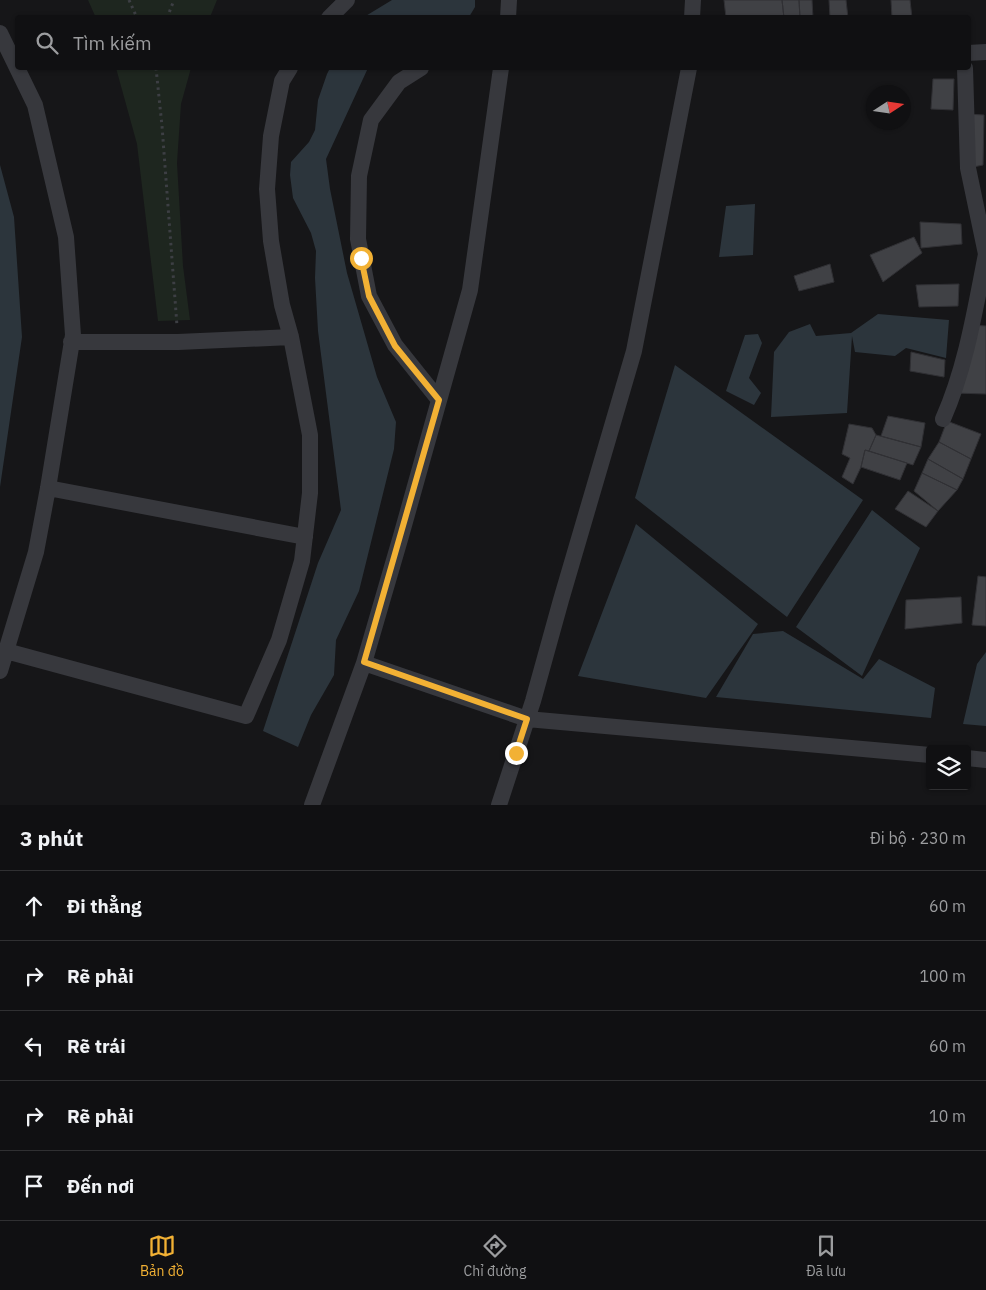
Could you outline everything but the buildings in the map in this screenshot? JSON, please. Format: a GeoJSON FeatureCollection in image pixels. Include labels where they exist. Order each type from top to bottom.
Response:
{"type":"FeatureCollection","features":[{"type":"Feature","properties":{"kind":"street"},"geometry":{"type":"LineString","coordinates":[[332,15],[347,0]]}},
{"type":"Feature","properties":{"kind":"street"},"geometry":{"type":"LineString","coordinates":[[508,15],[509,0]]}},
{"type":"Feature","properties":{"kind":"street"},"geometry":{"type":"LineString","coordinates":[[692,15],[693,0]]}},
{"type":"Feature","properties":{"kind":"street"},"geometry":{"type":"LineString","coordinates":[[0,33],[15,64]]}},
{"type":"Feature","properties":{"kind":"street"},"geometry":{"type":"LineString","coordinates":[[971,53],[986,52]]}},
{"type":"Feature","properties":{"kind":"street"},"geometry":{"type":"LineString","coordinates":[[0,671],[36,552],[73,335],[66,237],[35,105],[18,70]]}},
{"type":"Feature","properties":{"kind":"street"},"geometry":{"type":"LineString","coordinates":[[6,651],[246,716],[278,640],[302,561],[310,494],[310,435],[291,337],[282,305],[271,241],[267,189],[271,136],[282,80],[289,70]]}},
{"type":"Feature","properties":{"kind":"street"},"geometry":{"type":"LineString","coordinates":[[418,70],[399,82],[371,120],[358,176],[358,239],[369,296],[395,346],[439,400]]}},
{"type":"Feature","properties":{"kind":"street"},"geometry":{"type":"LineString","coordinates":[[312,805],[364,662],[470,290],[501,70]]}},
{"type":"Feature","properties":{"kind":"street"},"geometry":{"type":"LineString","coordinates":[[499,805],[527,719],[634,351],[688,70]]}},
{"type":"Feature","properties":{"kind":"street"},"geometry":{"type":"LineString","coordinates":[[943,419],[963,364],[986,254],[968,168],[965,70]]}},
{"type":"Feature","properties":{"kind":"street"},"geometry":{"type":"LineString","coordinates":[[71,342],[178,342],[291,337]]}},
{"type":"Feature","properties":{"kind":"street"},"geometry":{"type":"LineString","coordinates":[[48,488],[305,536]]}},
{"type":"Feature","properties":{"kind":"street"},"geometry":{"type":"LineString","coordinates":[[364,662],[527,719],[926,755]]}},
{"type":"Feature","properties":{"kind":"street"},"geometry":{"type":"LineString","coordinates":[[971,758],[986,760]]}},
{"type":"Feature","properties":{"kind":"path"},"geometry":{"type":"LineString","coordinates":[[129,0],[136,15]]}},
{"type":"Feature","properties":{"kind":"path"},"geometry":{"type":"LineString","coordinates":[[168,15],[174,0]]}},
{"type":"Feature","properties":{"kind":"path"},"geometry":{"type":"LineString","coordinates":[[156,70],[178,342]]}},
{"type":"Feature","properties":{"kind":"shaded area"},"geometry":{"type":"Polygon","coordinates":[[[88,0],[217,0],[211,15],[95,15],[88,0]]]}},
{"type":"Feature","properties":{"kind":"shaded area"},"geometry":{"type":"Polygon","coordinates":[[[392,0],[475,0],[475,7],[470,15],[367,15],[392,0]]]}},
{"type":"Feature","properties":{"kind":"shaded area"},"geometry":{"type":"Polygon","coordinates":[[[117,70],[190,70],[181,104],[177,163],[183,266],[190,320],[158,321],[137,144],[117,70]]]}},
{"type":"Feature","properties":{"kind":"shaded area"},"geometry":{"type":"Polygon","coordinates":[[[329,70],[367,70],[326,159],[330,189],[347,273],[377,377],[396,422],[394,449],[359,591],[336,640],[334,675],[311,715],[298,747],[263,731],[318,563],[341,510],[318,331],[315,278],[316,251],[311,233],[293,198],[290,175],[291,162],[309,142],[315,130],[318,100],[329,70]]]}},
{"type":"Feature","properties":{"kind":"shaded area"},"geometry":{"type":"Polygon","coordinates":[[[0,165],[14,217],[22,337],[0,487],[0,165]]]}},
{"type":"Feature","properties":{"kind":"shaded area"},"geometry":{"type":"Polygon","coordinates":[[[755,204],[753,255],[719,257],[726,206],[755,204]]]}},
{"type":"Feature","properties":{"kind":"shaded area"},"geometry":{"type":"Polygon","coordinates":[[[878,314],[949,320],[946,358],[906,348],[895,356],[855,352],[852,336],[847,413],[771,417],[774,352],[789,332],[810,324],[816,336],[851,333],[878,314]]]}},
{"type":"Feature","properties":{"kind":"shaded area"},"geometry":{"type":"Polygon","coordinates":[[[758,334],[762,343],[749,378],[761,393],[754,405],[726,391],[745,335],[758,334]]]}},
{"type":"Feature","properties":{"kind":"shaded area"},"geometry":{"type":"Polygon","coordinates":[[[675,365],[863,500],[787,617],[635,498],[675,365]]]}},
{"type":"Feature","properties":{"kind":"shaded area"},"geometry":{"type":"Polygon","coordinates":[[[872,510],[920,548],[862,676],[796,627],[872,510]]]}},
{"type":"Feature","properties":{"kind":"shaded area"},"geometry":{"type":"Polygon","coordinates":[[[636,524],[758,624],[706,698],[578,676],[636,524]]]}},
{"type":"Feature","properties":{"kind":"shaded area"},"geometry":{"type":"Polygon","coordinates":[[[783,631],[863,679],[879,659],[935,688],[931,718],[716,697],[753,634],[783,631]]]}},
{"type":"Feature","properties":{"kind":"shaded area"},"geometry":{"type":"Polygon","coordinates":[[[986,652],[986,726],[963,724],[977,664],[986,652]]]}},
{"type":"Feature","properties":{"kind":"route"},"geometry":{"type":"LineString","coordinates":[[361,258],[369,296],[395,346],[439,400],[364,662],[527,719],[516,753]]}}]}
